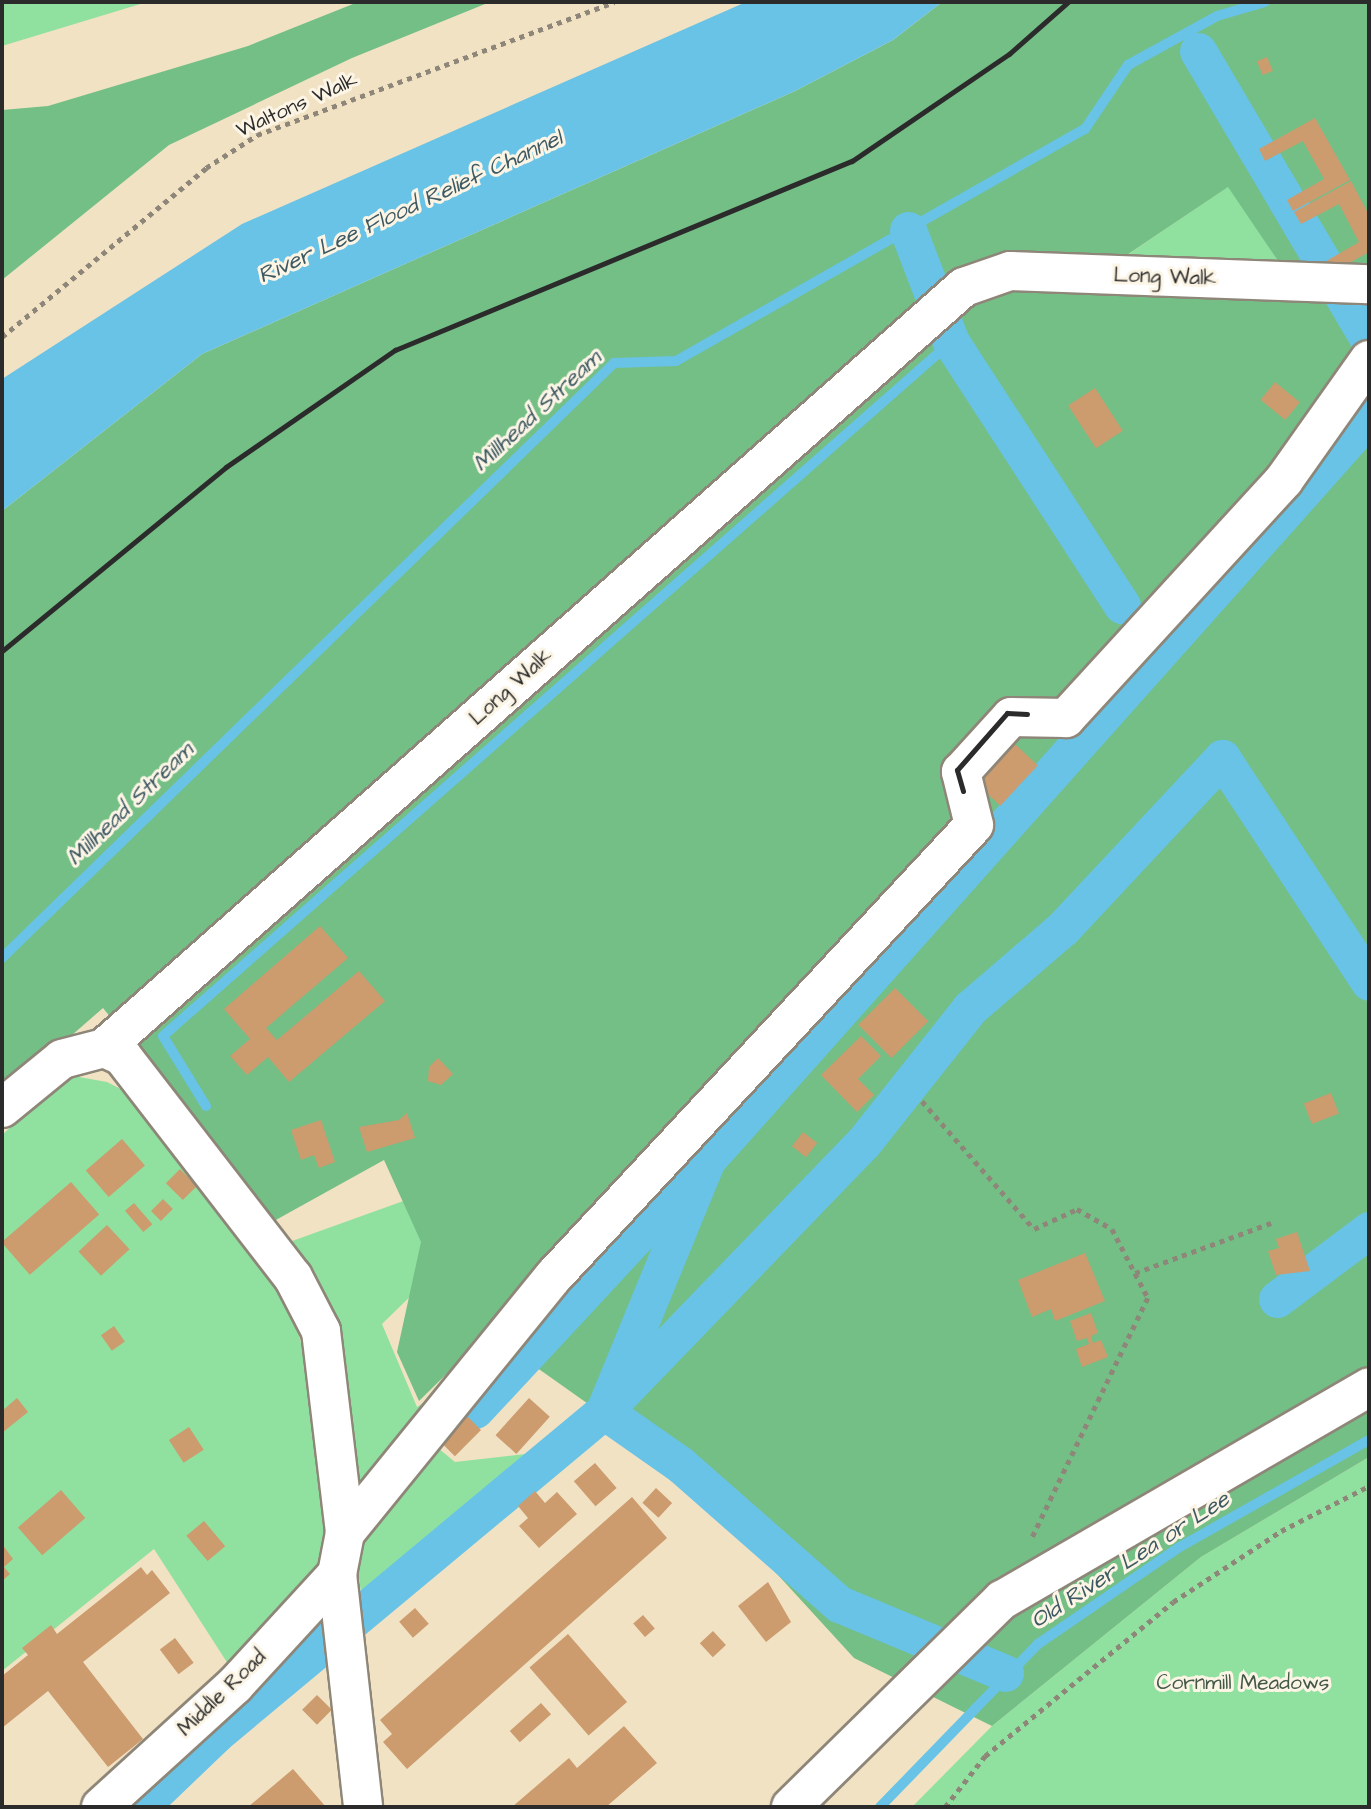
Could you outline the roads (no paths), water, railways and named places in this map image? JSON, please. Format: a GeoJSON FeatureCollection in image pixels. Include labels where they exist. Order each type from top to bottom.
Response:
{"type":"FeatureCollection","features":[{"type":"Feature","properties":{"kind":"street","name":"Long Walk"},"geometry":{"type":"LineString","coordinates":[[103,1048],[964,287],[1010,271],[1346,284]]}},
{"type":"Feature","properties":{"kind":"street"},"geometry":{"type":"LineString","coordinates":[[345,1533],[554,1276],[974,825],[961,772],[1011,717],[1066,718],[1284,480],[1369,360]]}},
{"type":"Feature","properties":{"kind":"street"},"geometry":{"type":"LineString","coordinates":[[13,1097],[62,1059],[103,1048],[141,1073],[293,1277],[321,1331],[345,1533],[339,1587],[363,1807]]}},
{"type":"Feature","properties":{"kind":"street"},"geometry":{"type":"LineString","coordinates":[[791,1807],[1002,1600],[1369,1387]]}},
{"type":"Feature","properties":{"kind":"street","name":"Middle Road"},"geometry":{"type":"LineString","coordinates":[[101,1807],[339,1587]]}},
{"type":"Feature","properties":{"kind":"water","name":"River Lee Flood Relief Channel"},"geometry":{"type":"Polygon","coordinates":[[[746,2],[942,2],[893,40],[795,91],[202,354],[2,511],[2,379],[242,224],[746,2]]]}},
{"type":"Feature","properties":{"kind":"waterway","name":"Millhead Stream"},"geometry":{"type":"LineString","coordinates":[[2,958],[614,363],[676,361],[1085,129],[1128,65],[1217,16],[1265,2]]}},
{"type":"Feature","properties":{"kind":"waterway"},"geometry":{"type":"LineString","coordinates":[[1198,51],[1369,340]]}},
{"type":"Feature","properties":{"kind":"waterway"},"geometry":{"type":"LineString","coordinates":[[908,230],[951,342],[1122,605]]}},
{"type":"Feature","properties":{"kind":"waterway"},"geometry":{"type":"LineString","coordinates":[[206,1106],[163,1036],[951,342]]}},
{"type":"Feature","properties":{"kind":"waterway"},"geometry":{"type":"LineString","coordinates":[[140,1807],[216,1734],[604,1411],[707,1160],[1369,417]]}},
{"type":"Feature","properties":{"kind":"waterway"},"geometry":{"type":"LineString","coordinates":[[1005,1673],[839,1604],[681,1465],[604,1411],[863,1143],[970,1008],[1063,928],[1222,758],[1369,982]]}},
{"type":"Feature","properties":{"kind":"waterway"},"geometry":{"type":"LineString","coordinates":[[475,1410],[693,1175]]}},
{"type":"Feature","properties":{"kind":"waterway"},"geometry":{"type":"LineString","coordinates":[[1277,1299],[1369,1230]]}},
{"type":"Feature","properties":{"kind":"waterway","name":"Old River Lea or Lee"},"geometry":{"type":"LineString","coordinates":[[880,1807],[1038,1644],[1178,1548],[1369,1440]]}},
{"type":"Feature","properties":{"kind":"railway"},"geometry":{"type":"LineString","coordinates":[[2,651],[226,467],[395,350],[852,161],[1009,54],[1068,2]]}},
{"type":"Feature","properties":{"kind":"railway"},"geometry":{"type":"LineString","coordinates":[[963,791],[957,770],[1007,713],[1027,714]]}},
{"type":"Feature","properties":{"kind":"park label","name":"Cornmill Meadows"},"geometry":{"type":"Point","coordinates":[1243,1683]}}]}
